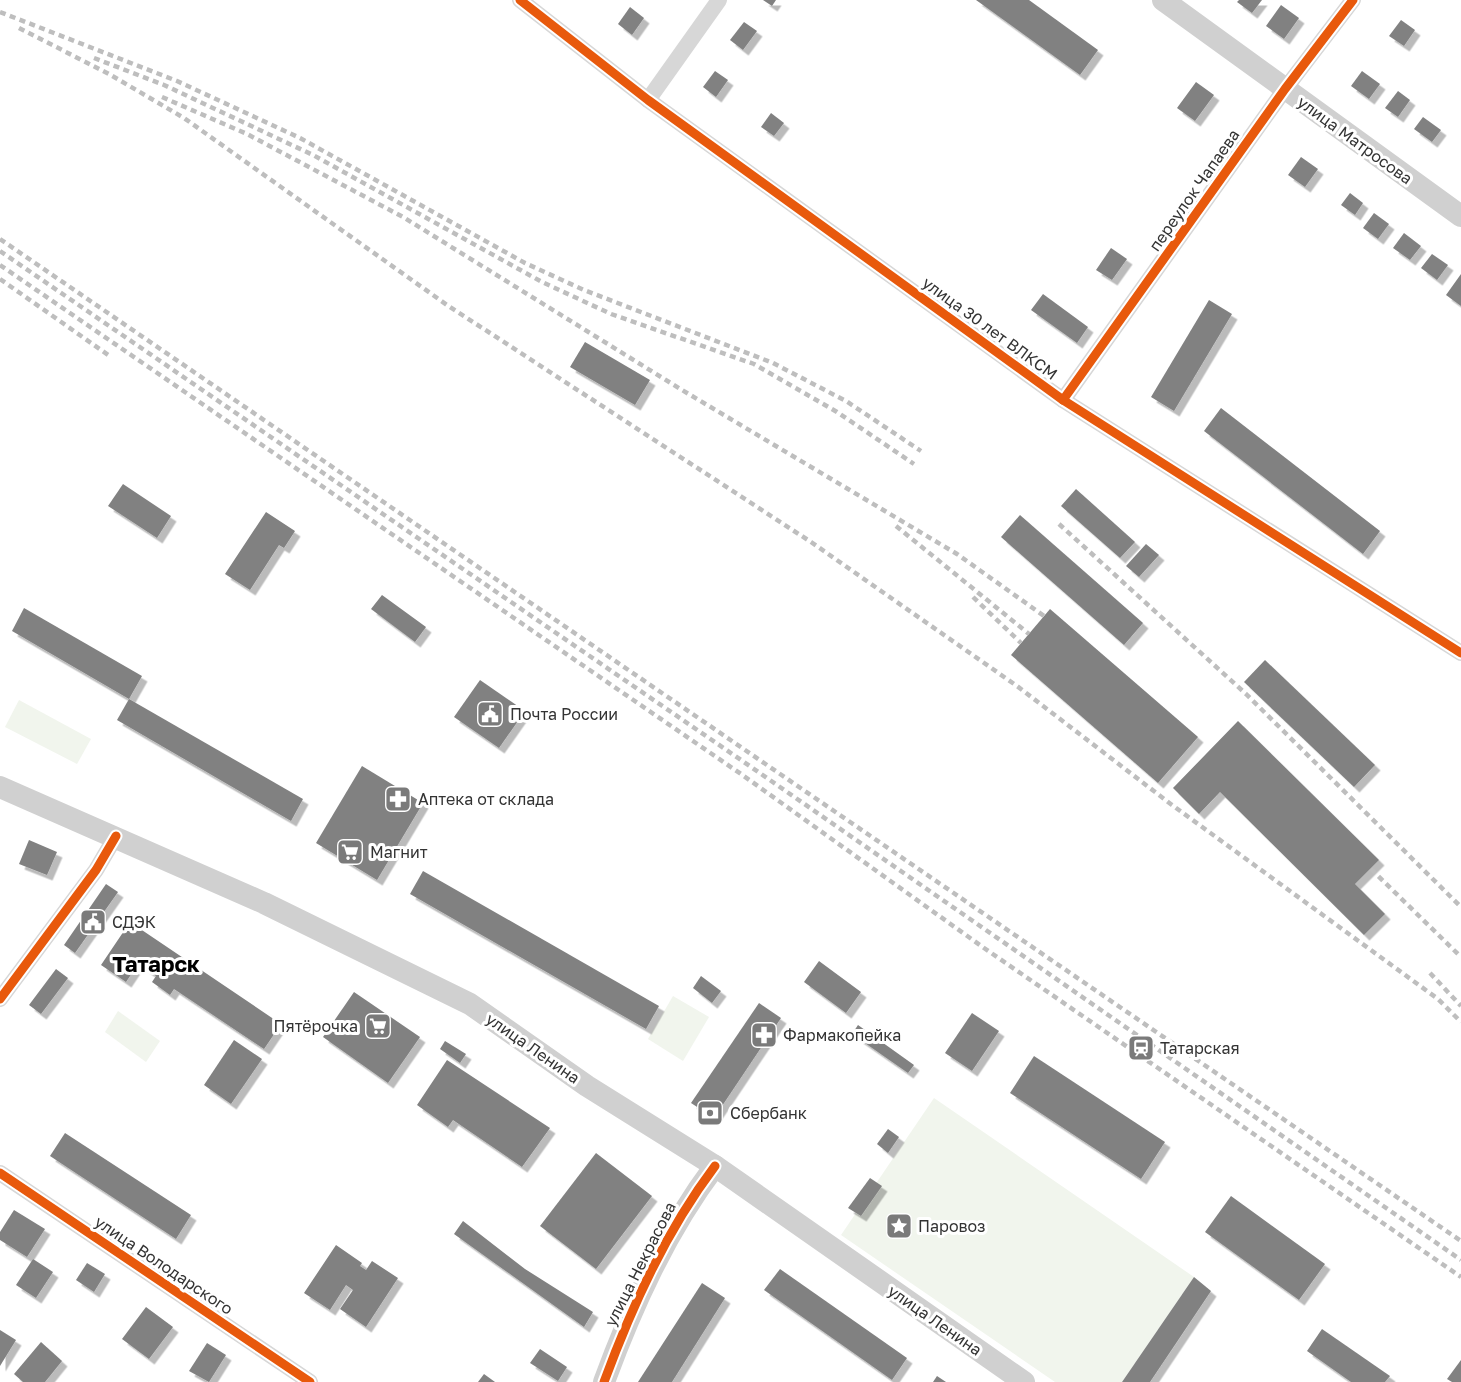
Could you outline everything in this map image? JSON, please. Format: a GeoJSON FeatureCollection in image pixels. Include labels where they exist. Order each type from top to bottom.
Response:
{"type":"FeatureCollection","features":[{"type":"Feature","properties":{"kind":"main road","name":"улица Матросова"},"geometry":{"type":"LineString","coordinates":[[1162,0],[1461,216]]}},
{"type":"Feature","properties":{"kind":"main road","name":"улица Ленина"},"geometry":{"type":"LineString","coordinates":[[0,787],[116,836],[264,903],[470,1004],[587,1086],[715,1166],[1024,1382]]}},
{"type":"Feature","properties":{"kind":"main road","name":"улица Некрасова"},"geometry":{"type":"LineString","coordinates":[[604,1382],[628,1315],[690,1199],[715,1166]]}},
{"type":"Feature","properties":{"kind":"street","name":"улица 30 лет ВЛКСМ"},"geometry":{"type":"LineString","coordinates":[[520,0],[648,100],[1063,400],[1461,653]]}},
{"type":"Feature","properties":{"kind":"street"},"geometry":{"type":"LineString","coordinates":[[648,100],[719,0]]}},
{"type":"Feature","properties":{"kind":"street","name":"переулок Чапаева"},"geometry":{"type":"LineString","coordinates":[[1063,400],[1285,89],[1353,0]]}},
{"type":"Feature","properties":{"kind":"street"},"geometry":{"type":"LineString","coordinates":[[0,999],[96,870],[116,836]]}},
{"type":"Feature","properties":{"kind":"street","name":"улица Володарского"},"geometry":{"type":"LineString","coordinates":[[0,1173],[310,1382]]}},
{"type":"Feature","properties":{"kind":"shaded area"},"geometry":{"type":"Polygon","coordinates":[[[19,700],[91,739],[77,764],[5,727],[19,700]]]}},
{"type":"Feature","properties":{"kind":"shaded area"},"geometry":{"type":"Polygon","coordinates":[[[673,996],[709,1017],[683,1061],[648,1039],[673,996]]]}},
{"type":"Feature","properties":{"kind":"shaded area"},"geometry":{"type":"Polygon","coordinates":[[[118,1011],[160,1041],[146,1062],[105,1032],[118,1011]]]}},
{"type":"Feature","properties":{"kind":"shaded area"},"geometry":{"type":"Polygon","coordinates":[[[934,1098],[1194,1277],[1122,1382],[1055,1382],[841,1235],[934,1098]]]}},
{"type":"Feature","properties":{"kind":"building"},"geometry":{"type":"Polygon","coordinates":[[[763,0],[776,0],[772,6],[763,0]]]}},
{"type":"Feature","properties":{"kind":"building"},"geometry":{"type":"Polygon","coordinates":[[[976,0],[1029,0],[1098,50],[1080,75],[976,0]]]}},
{"type":"Feature","properties":{"kind":"building"},"geometry":{"type":"Polygon","coordinates":[[[1239,0],[1262,0],[1252,13],[1237,2],[1239,0]]]}},
{"type":"Feature","properties":{"kind":"building"},"geometry":{"type":"Polygon","coordinates":[[[1281,5],[1299,18],[1284,39],[1266,26],[1281,5]]]}},
{"type":"Feature","properties":{"kind":"building"},"geometry":{"type":"Polygon","coordinates":[[[630,7],[644,18],[632,35],[618,24],[630,7]]]}},
{"type":"Feature","properties":{"kind":"building"},"geometry":{"type":"Polygon","coordinates":[[[1401,20],[1415,30],[1404,46],[1389,36],[1401,20]]]}},
{"type":"Feature","properties":{"kind":"building"},"geometry":{"type":"Polygon","coordinates":[[[744,22],[757,31],[743,50],[730,40],[744,22]]]}},
{"type":"Feature","properties":{"kind":"building"},"geometry":{"type":"Polygon","coordinates":[[[715,71],[728,80],[716,97],[703,87],[715,71]]]}},
{"type":"Feature","properties":{"kind":"building"},"geometry":{"type":"Polygon","coordinates":[[[1362,71],[1380,84],[1369,99],[1351,86],[1362,71]]]}},
{"type":"Feature","properties":{"kind":"building"},"geometry":{"type":"Polygon","coordinates":[[[1196,82],[1214,95],[1195,121],[1177,108],[1196,82]]]}},
{"type":"Feature","properties":{"kind":"building"},"geometry":{"type":"Polygon","coordinates":[[[1398,91],[1410,100],[1398,117],[1385,108],[1398,91]]]}},
{"type":"Feature","properties":{"kind":"building"},"geometry":{"type":"Polygon","coordinates":[[[771,113],[784,123],[774,136],[761,127],[771,113]]]}},
{"type":"Feature","properties":{"kind":"building"},"geometry":{"type":"Polygon","coordinates":[[[1423,117],[1441,130],[1432,142],[1414,129],[1423,117]]]}},
{"type":"Feature","properties":{"kind":"building"},"geometry":{"type":"Polygon","coordinates":[[[1301,157],[1318,169],[1305,187],[1288,175],[1301,157]]]}},
{"type":"Feature","properties":{"kind":"building"},"geometry":{"type":"Polygon","coordinates":[[[1350,193],[1363,203],[1355,215],[1341,205],[1350,193]]]}},
{"type":"Feature","properties":{"kind":"building"},"geometry":{"type":"Polygon","coordinates":[[[1374,213],[1389,224],[1378,239],[1363,228],[1374,213]]]}},
{"type":"Feature","properties":{"kind":"building"},"geometry":{"type":"Polygon","coordinates":[[[1404,233],[1421,246],[1410,260],[1393,248],[1404,233]]]}},
{"type":"Feature","properties":{"kind":"building"},"geometry":{"type":"Polygon","coordinates":[[[1111,248],[1127,259],[1112,280],[1096,270],[1111,248]]]}},
{"type":"Feature","properties":{"kind":"building"},"geometry":{"type":"Polygon","coordinates":[[[1432,254],[1448,265],[1437,280],[1421,268],[1432,254]]]}},
{"type":"Feature","properties":{"kind":"building"},"geometry":{"type":"Polygon","coordinates":[[[1461,274],[1461,306],[1446,295],[1461,274]]]}},
{"type":"Feature","properties":{"kind":"building"},"geometry":{"type":"Polygon","coordinates":[[[1043,294],[1088,327],[1077,343],[1031,310],[1043,294]]]}},
{"type":"Feature","properties":{"kind":"building"},"geometry":{"type":"Polygon","coordinates":[[[1209,300],[1232,314],[1174,411],[1151,397],[1209,300]]]}},
{"type":"Feature","properties":{"kind":"building"},"geometry":{"type":"Polygon","coordinates":[[[585,342],[650,380],[635,405],[570,367],[585,342]]]}},
{"type":"Feature","properties":{"kind":"building"},"geometry":{"type":"Polygon","coordinates":[[[1221,408],[1380,531],[1363,554],[1204,431],[1221,408]]]}},
{"type":"Feature","properties":{"kind":"building"},"geometry":{"type":"Polygon","coordinates":[[[123,484],[171,516],[157,538],[108,506],[123,484]]]}},
{"type":"Feature","properties":{"kind":"building"},"geometry":{"type":"Polygon","coordinates":[[[1076,489],[1135,542],[1120,558],[1061,506],[1076,489]]]}},
{"type":"Feature","properties":{"kind":"building"},"geometry":{"type":"Polygon","coordinates":[[[266,512],[295,531],[284,548],[279,545],[250,590],[225,574],[266,512]]]}},
{"type":"Feature","properties":{"kind":"building"},"geometry":{"type":"Polygon","coordinates":[[[1020,515],[1143,623],[1124,645],[1001,537],[1020,515]]]}},
{"type":"Feature","properties":{"kind":"building"},"geometry":{"type":"Polygon","coordinates":[[[1146,544],[1159,555],[1139,577],[1126,566],[1146,544]]]}},
{"type":"Feature","properties":{"kind":"building"},"geometry":{"type":"Polygon","coordinates":[[[382,595],[426,627],[415,642],[371,609],[382,595]]]}},
{"type":"Feature","properties":{"kind":"building"},"geometry":{"type":"Polygon","coordinates":[[[24,608],[142,676],[129,699],[12,631],[24,608]]]}},
{"type":"Feature","properties":{"kind":"building"},"geometry":{"type":"Polygon","coordinates":[[[1050,609],[1198,737],[1158,783],[1011,655],[1050,609]]]}},
{"type":"Feature","properties":{"kind":"building"},"geometry":{"type":"Polygon","coordinates":[[[1265,660],[1375,765],[1354,787],[1244,682],[1265,660]]]}},
{"type":"Feature","properties":{"kind":"building"},"geometry":{"type":"Polygon","coordinates":[[[480,680],[525,711],[499,748],[454,717],[480,680]]]}},
{"type":"Feature","properties":{"kind":"building"},"geometry":{"type":"Polygon","coordinates":[[[129,699],[303,799],[291,821],[117,720],[129,699]]]}},
{"type":"Feature","properties":{"kind":"building"},"geometry":{"type":"Polygon","coordinates":[[[1238,721],[1379,860],[1355,884],[1385,914],[1364,935],[1220,792],[1199,814],[1173,788],[1238,721]]]}},
{"type":"Feature","properties":{"kind":"building"},"geometry":{"type":"Polygon","coordinates":[[[362,766],[423,803],[377,880],[316,843],[362,766]]]}},
{"type":"Feature","properties":{"kind":"building"},"geometry":{"type":"Polygon","coordinates":[[[29,840],[57,852],[47,875],[19,864],[29,840]]]}},
{"type":"Feature","properties":{"kind":"building"},"geometry":{"type":"Polygon","coordinates":[[[423,871],[659,1006],[646,1029],[410,894],[423,871]]]}},
{"type":"Feature","properties":{"kind":"building"},"geometry":{"type":"Polygon","coordinates":[[[106,884],[118,892],[75,953],[64,945],[106,884]]]}},
{"type":"Feature","properties":{"kind":"building"},"geometry":{"type":"Polygon","coordinates":[[[130,922],[281,1024],[264,1049],[174,989],[170,995],[152,982],[156,976],[138,964],[126,982],[101,965],[130,922]]]}},
{"type":"Feature","properties":{"kind":"building"},"geometry":{"type":"Polygon","coordinates":[[[819,961],[861,992],[846,1013],[804,982],[819,961]]]}},
{"type":"Feature","properties":{"kind":"building"},"geometry":{"type":"Polygon","coordinates":[[[56,969],[68,978],[41,1014],[29,1005],[56,969]]]}},
{"type":"Feature","properties":{"kind":"building"},"geometry":{"type":"Polygon","coordinates":[[[701,976],[721,991],[712,1003],[693,988],[701,976]]]}},
{"type":"Feature","properties":{"kind":"building"},"geometry":{"type":"Polygon","coordinates":[[[354,992],[420,1037],[388,1083],[323,1037],[354,992]]]}},
{"type":"Feature","properties":{"kind":"building"},"geometry":{"type":"Polygon","coordinates":[[[759,1003],[781,1018],[714,1118],[691,1103],[759,1003]]]}},
{"type":"Feature","properties":{"kind":"building"},"geometry":{"type":"Polygon","coordinates":[[[972,1013],[999,1031],[972,1071],[945,1053],[972,1013]]]}},
{"type":"Feature","properties":{"kind":"building"},"geometry":{"type":"Polygon","coordinates":[[[858,1025],[914,1065],[908,1073],[852,1034],[858,1025]]]}},
{"type":"Feature","properties":{"kind":"building"},"geometry":{"type":"Polygon","coordinates":[[[234,1040],[262,1059],[231,1104],[204,1085],[234,1040]]]}},
{"type":"Feature","properties":{"kind":"building"},"geometry":{"type":"Polygon","coordinates":[[[445,1041],[466,1054],[460,1063],[440,1049],[445,1041]]]}},
{"type":"Feature","properties":{"kind":"building"},"geometry":{"type":"Polygon","coordinates":[[[1034,1056],[1165,1142],[1141,1179],[1010,1093],[1034,1056]]]}},
{"type":"Feature","properties":{"kind":"building"},"geometry":{"type":"Polygon","coordinates":[[[447,1060],[550,1128],[522,1167],[453,1120],[448,1127],[417,1105],[447,1060]]]}},
{"type":"Feature","properties":{"kind":"building"},"geometry":{"type":"Polygon","coordinates":[[[888,1129],[899,1137],[888,1153],[877,1144],[888,1129]]]}},
{"type":"Feature","properties":{"kind":"building"},"geometry":{"type":"Polygon","coordinates":[[[65,1133],[191,1215],[176,1239],[50,1156],[65,1133]]]}},
{"type":"Feature","properties":{"kind":"building"},"geometry":{"type":"Polygon","coordinates":[[[596,1153],[652,1196],[596,1269],[540,1226],[596,1153]]]}},
{"type":"Feature","properties":{"kind":"building"},"geometry":{"type":"Polygon","coordinates":[[[870,1178],[882,1186],[861,1216],[848,1208],[870,1178]]]}},
{"type":"Feature","properties":{"kind":"building"},"geometry":{"type":"Polygon","coordinates":[[[1231,1196],[1325,1264],[1299,1300],[1205,1232],[1231,1196]]]}},
{"type":"Feature","properties":{"kind":"building"},"geometry":{"type":"Polygon","coordinates":[[[14,1210],[45,1229],[27,1257],[0,1240],[0,1232],[14,1210]]]}},
{"type":"Feature","properties":{"kind":"building"},"geometry":{"type":"Polygon","coordinates":[[[463,1221],[525,1269],[593,1312],[584,1327],[454,1234],[463,1221]]]}},
{"type":"Feature","properties":{"kind":"building"},"geometry":{"type":"Polygon","coordinates":[[[336,1245],[362,1263],[360,1266],[366,1270],[372,1261],[398,1278],[366,1327],[340,1309],[353,1290],[346,1285],[330,1310],[304,1293],[336,1245]]]}},
{"type":"Feature","properties":{"kind":"building"},"geometry":{"type":"Polygon","coordinates":[[[33,1259],[53,1272],[36,1298],[16,1285],[33,1259]]]}},
{"type":"Feature","properties":{"kind":"building"},"geometry":{"type":"Polygon","coordinates":[[[87,1263],[105,1274],[94,1292],[76,1280],[87,1263]]]}},
{"type":"Feature","properties":{"kind":"building"},"geometry":{"type":"Polygon","coordinates":[[[780,1269],[907,1358],[892,1380],[764,1290],[780,1269]]]}},
{"type":"Feature","properties":{"kind":"building"},"geometry":{"type":"Polygon","coordinates":[[[1194,1277],[1211,1291],[1150,1382],[1122,1382],[1194,1277]]]}},
{"type":"Feature","properties":{"kind":"building"},"geometry":{"type":"Polygon","coordinates":[[[702,1283],[725,1298],[672,1382],[638,1382],[702,1283]]]}},
{"type":"Feature","properties":{"kind":"building"},"geometry":{"type":"Polygon","coordinates":[[[146,1307],[173,1327],[149,1359],[122,1339],[146,1307]]]}},
{"type":"Feature","properties":{"kind":"building"},"geometry":{"type":"Polygon","coordinates":[[[1322,1329],[1390,1376],[1385,1382],[1351,1382],[1307,1351],[1322,1329]]]}},
{"type":"Feature","properties":{"kind":"building"},"geometry":{"type":"Polygon","coordinates":[[[0,1330],[16,1340],[0,1366],[0,1330]]]}},
{"type":"Feature","properties":{"kind":"building"},"geometry":{"type":"Polygon","coordinates":[[[41,1342],[62,1361],[45,1382],[23,1382],[14,1374],[41,1342]]]}},
{"type":"Feature","properties":{"kind":"building"},"geometry":{"type":"Polygon","coordinates":[[[207,1343],[226,1355],[209,1382],[189,1371],[207,1343]]]}},
{"type":"Feature","properties":{"kind":"building"},"geometry":{"type":"Polygon","coordinates":[[[540,1349],[567,1367],[558,1381],[530,1363],[540,1349]]]}},
{"type":"Feature","properties":{"kind":"building"},"geometry":{"type":"Polygon","coordinates":[[[1461,1360],[1461,1382],[1452,1382],[1447,1379],[1461,1360]]]}},
{"type":"Feature","properties":{"kind":"building"},"geometry":{"type":"Polygon","coordinates":[[[484,1374],[495,1382],[478,1382],[484,1374]]]}},
{"type":"Feature","properties":{"kind":"building"},"geometry":{"type":"Polygon","coordinates":[[[937,1376],[946,1382],[933,1382],[937,1376]]]}},
{"type":"Feature","properties":{"kind":"railway"},"geometry":{"type":"LineString","coordinates":[[0,12],[177,81],[300,138],[525,263],[584,290],[773,363],[846,401],[921,451]]}},
{"type":"Feature","properties":{"kind":"railway"},"geometry":{"type":"LineString","coordinates":[[19,28],[109,74],[184,118],[447,305],[811,542],[1017,686],[1172,805],[1438,999],[1461,1022]]}},
{"type":"Feature","properties":{"kind":"railway"},"geometry":{"type":"LineString","coordinates":[[94,58],[164,85],[313,155],[542,282],[611,314],[754,364],[837,412],[914,464]]}},
{"type":"Feature","properties":{"kind":"railway"},"geometry":{"type":"LineString","coordinates":[[162,97],[247,134],[403,217],[682,390],[957,554],[1044,616]]}},
{"type":"Feature","properties":{"kind":"railway"},"geometry":{"type":"LineString","coordinates":[[0,239],[1461,1241]]}},
{"type":"Feature","properties":{"kind":"railway"},"geometry":{"type":"LineString","coordinates":[[0,251],[741,760],[1461,1260]]}},
{"type":"Feature","properties":{"kind":"railway"},"geometry":{"type":"LineString","coordinates":[[0,265],[741,774],[984,948],[1461,1277]]}},
{"type":"Feature","properties":{"kind":"railway"},"geometry":{"type":"LineString","coordinates":[[0,279],[111,357]]}},
{"type":"Feature","properties":{"kind":"railway"},"geometry":{"type":"LineString","coordinates":[[1059,524],[1246,694],[1461,907]]}},
{"type":"Feature","properties":{"kind":"railway"},"geometry":{"type":"LineString","coordinates":[[896,526],[1029,634]]}},
{"type":"Feature","properties":{"kind":"railway"},"geometry":{"type":"LineString","coordinates":[[973,597],[1021,643]]}},
{"type":"Feature","properties":{"kind":"railway"},"geometry":{"type":"LineString","coordinates":[[1371,869],[1461,957]]}},
{"type":"Feature","properties":{"kind":"railway"},"geometry":{"type":"LineString","coordinates":[[1430,973],[1461,1006]]}},
{"type":"Feature","properties":{"kind":"cycle path"},"geometry":{"type":"LineString","coordinates":[[520,0],[648,100],[1063,400],[1461,653]]}},
{"type":"Feature","properties":{"kind":"cycle path"},"geometry":{"type":"LineString","coordinates":[[1063,400],[1285,89],[1353,0]]}},
{"type":"Feature","properties":{"kind":"cycle path"},"geometry":{"type":"LineString","coordinates":[[0,999],[96,870],[116,836]]}},
{"type":"Feature","properties":{"kind":"cycle path"},"geometry":{"type":"LineString","coordinates":[[604,1382],[626,1325],[652,1270],[681,1216],[715,1166]]}},
{"type":"Feature","properties":{"kind":"cycle path"},"geometry":{"type":"LineString","coordinates":[[0,1173],[310,1382]]}},
{"type":"Feature","properties":{"kind":"place","name":"Почта России"},"geometry":{"type":"Point","coordinates":[490,714]}},
{"type":"Feature","properties":{"kind":"place","name":"Аптека от склада"},"geometry":{"type":"Point","coordinates":[398,799]}},
{"type":"Feature","properties":{"kind":"place","name":"Магнит"},"geometry":{"type":"Point","coordinates":[350,852]}},
{"type":"Feature","properties":{"kind":"place","name":"СДЭК"},"geometry":{"type":"Point","coordinates":[93,922]}},
{"type":"Feature","properties":{"kind":"place","name":"Пятёрочка"},"geometry":{"type":"Point","coordinates":[378,1026]}},
{"type":"Feature","properties":{"kind":"place","name":"Фармакопейка"},"geometry":{"type":"Point","coordinates":[764,1035]}},
{"type":"Feature","properties":{"kind":"place","name":"Татарская"},"geometry":{"type":"Point","coordinates":[1141,1048]}},
{"type":"Feature","properties":{"kind":"place","name":"Сбербанк"},"geometry":{"type":"Point","coordinates":[710,1113]}},
{"type":"Feature","properties":{"kind":"place","name":"Паровоз"},"geometry":{"type":"Point","coordinates":[899,1226]}},
{"type":"Feature","properties":{"kind":"district","name":"Татарск"},"geometry":{"type":"Point","coordinates":[156,963]}}]}
